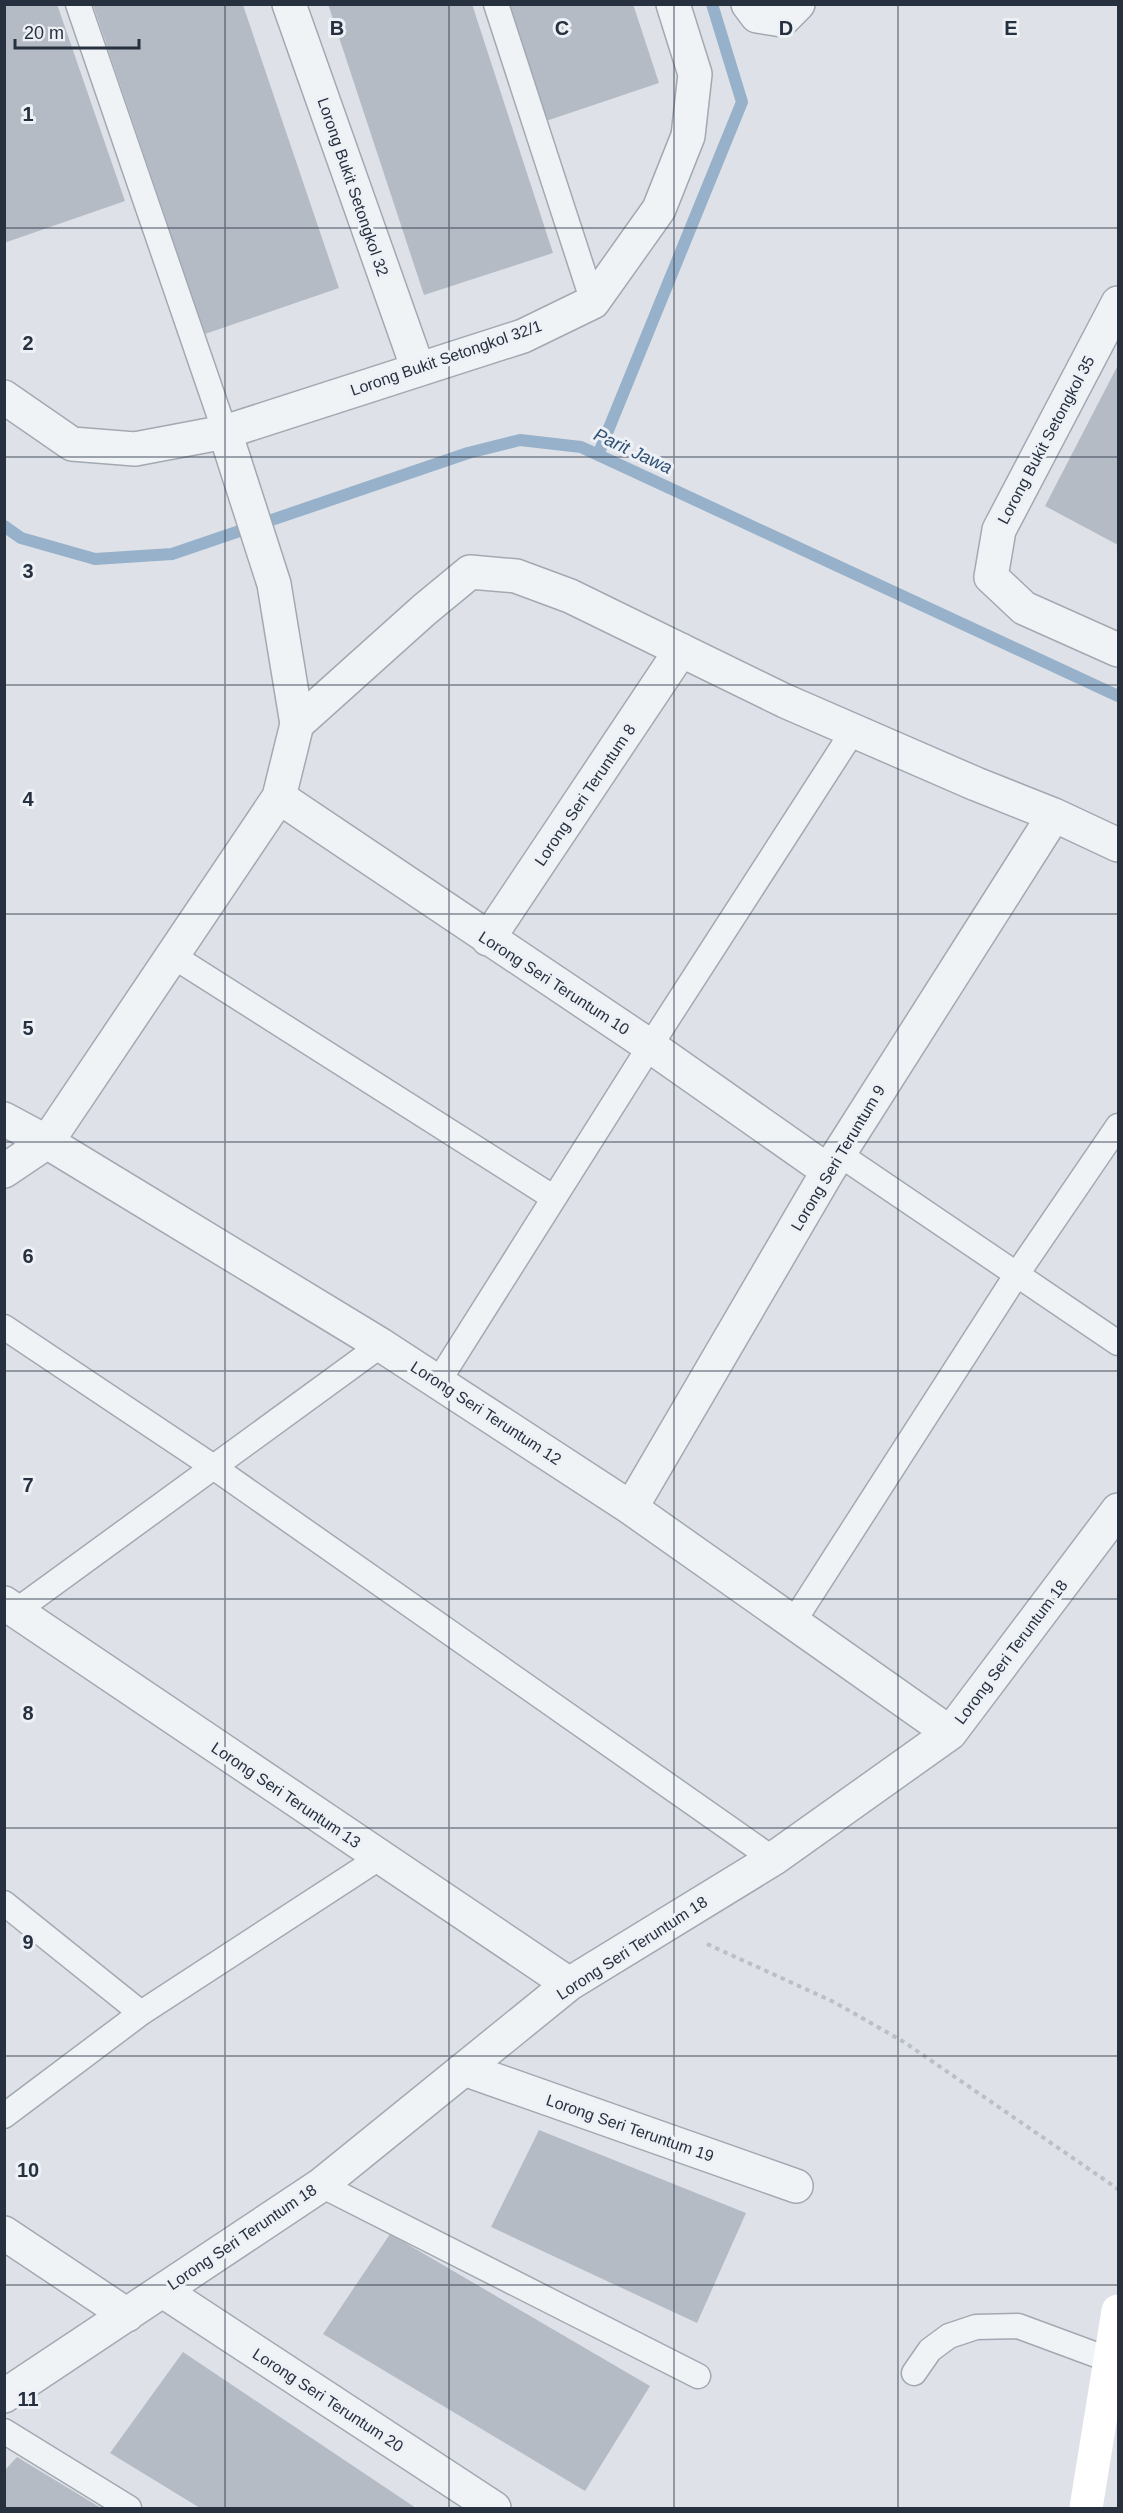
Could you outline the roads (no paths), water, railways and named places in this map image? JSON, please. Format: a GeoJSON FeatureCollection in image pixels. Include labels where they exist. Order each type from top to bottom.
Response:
{"type":"FeatureCollection","features":[{"type":"Feature","properties":{"kind":"main road"},"geometry":{"type":"LineString","coordinates":[[1086,2508],[1108,2429],[1110,2360],[1119,2311]]}},
{"type":"Feature","properties":{"kind":"street","name":"Lorong Bukit Setongkol 32"},"geometry":{"type":"LineString","coordinates":[[289,4],[418,369]]}},
{"type":"Feature","properties":{"kind":"street","name":"Lorong Bukit Setongkol 32/1"},"geometry":{"type":"LineString","coordinates":[[4,397],[72,444],[135,448],[225,432],[523,336],[593,302],[658,209],[688,136],[695,74],[673,4]]}},
{"type":"Feature","properties":{"kind":"street"},"geometry":{"type":"LineString","coordinates":[[747,4],[757,16],[782,20],[798,4]]}},
{"type":"Feature","properties":{"kind":"street","name":"Lorong Bukit Setongkol 35"},"geometry":{"type":"LineString","coordinates":[[1119,303],[999,530],[991,577],[1024,608],[1119,650]]}},
{"type":"Feature","properties":{"kind":"street"},"geometry":{"type":"LineString","coordinates":[[4,1171],[47,1142],[279,797],[297,724],[274,584],[225,432]]}},
{"type":"Feature","properties":{"kind":"street"},"geometry":{"type":"LineString","coordinates":[[297,724],[470,572],[516,576],[570,596],[853,731],[1054,815],[1119,845]]}},
{"type":"Feature","properties":{"kind":"street","name":"Lorong Seri Teruntum 8"},"geometry":{"type":"LineString","coordinates":[[488,939],[681,650]]}},
{"type":"Feature","properties":{"kind":"street","name":"Lorong Seri Teruntum 10"},"geometry":{"type":"LineString","coordinates":[[279,797],[650,1046],[834,1162]]}},
{"type":"Feature","properties":{"kind":"street","name":"Lorong Seri Teruntum 9"},"geometry":{"type":"LineString","coordinates":[[632,1508],[834,1162],[1054,815]]}},
{"type":"Feature","properties":{"kind":"street","name":"Lorong Seri Teruntum 12"},"geometry":{"type":"LineString","coordinates":[[4,1119],[47,1142],[381,1345],[632,1508],[950,1733]]}},
{"type":"Feature","properties":{"kind":"street","name":"Lorong Seri Teruntum 18"},"geometry":{"type":"LineString","coordinates":[[4,2396],[321,2185],[568,1984],[773,1859],[950,1733],[1119,1510]]}},
{"type":"Feature","properties":{"kind":"street","name":"Lorong Seri Teruntum 13"},"geometry":{"type":"LineString","coordinates":[[8,1611],[568,1984]]}},
{"type":"Feature","properties":{"kind":"street","name":"Lorong Seri Teruntum 19"},"geometry":{"type":"LineString","coordinates":[[464,2070],[796,2186]]}},
{"type":"Feature","properties":{"kind":"street"},"geometry":{"type":"LineString","coordinates":[[4,2233],[127,2315]]}},
{"type":"Feature","properties":{"kind":"street","name":"Lorong Seri Teruntum 20"},"geometry":{"type":"LineString","coordinates":[[163,2291],[494,2508]]}},
{"type":"Feature","properties":{"kind":"lane"},"geometry":{"type":"LineString","coordinates":[[78,4],[225,432]]}},
{"type":"Feature","properties":{"kind":"lane"},"geometry":{"type":"LineString","coordinates":[[496,4],[593,302]]}},
{"type":"Feature","properties":{"kind":"lane"},"geometry":{"type":"LineString","coordinates":[[438,1382],[650,1046],[853,731]]}},
{"type":"Feature","properties":{"kind":"lane"},"geometry":{"type":"LineString","coordinates":[[173,956],[554,1198]]}},
{"type":"Feature","properties":{"kind":"lane"},"geometry":{"type":"LineString","coordinates":[[794,1621],[1017,1274],[1119,1126]]}},
{"type":"Feature","properties":{"kind":"lane"},"geometry":{"type":"LineString","coordinates":[[834,1162],[1017,1274],[1119,1343]]}},
{"type":"Feature","properties":{"kind":"lane"},"geometry":{"type":"LineString","coordinates":[[4,1327],[212,1466],[773,1859]]}},
{"type":"Feature","properties":{"kind":"lane"},"geometry":{"type":"LineString","coordinates":[[8,1611],[381,1345]]}},
{"type":"Feature","properties":{"kind":"lane"},"geometry":{"type":"LineString","coordinates":[[4,2116],[141,2013],[379,1858]]}},
{"type":"Feature","properties":{"kind":"lane"},"geometry":{"type":"LineString","coordinates":[[4,1903],[141,2013]]}},
{"type":"Feature","properties":{"kind":"lane"},"geometry":{"type":"LineString","coordinates":[[321,2185],[698,2376]]}},
{"type":"Feature","properties":{"kind":"lane"},"geometry":{"type":"LineString","coordinates":[[914,2373],[930,2350],[949,2336],[976,2327],[1018,2326],[1110,2360]]}},
{"type":"Feature","properties":{"kind":"lane"},"geometry":{"type":"LineString","coordinates":[[4,2431],[129,2508]]}},
{"type":"Feature","properties":{"kind":"waterway"},"geometry":{"type":"LineString","coordinates":[[598,455],[742,102],[712,4]]}},
{"type":"Feature","properties":{"kind":"waterway","name":"Parit Jawa"},"geometry":{"type":"LineString","coordinates":[[4,526],[21,538],[95,559],[172,554],[468,453],[520,440],[581,447],[1118,696]]}}]}
